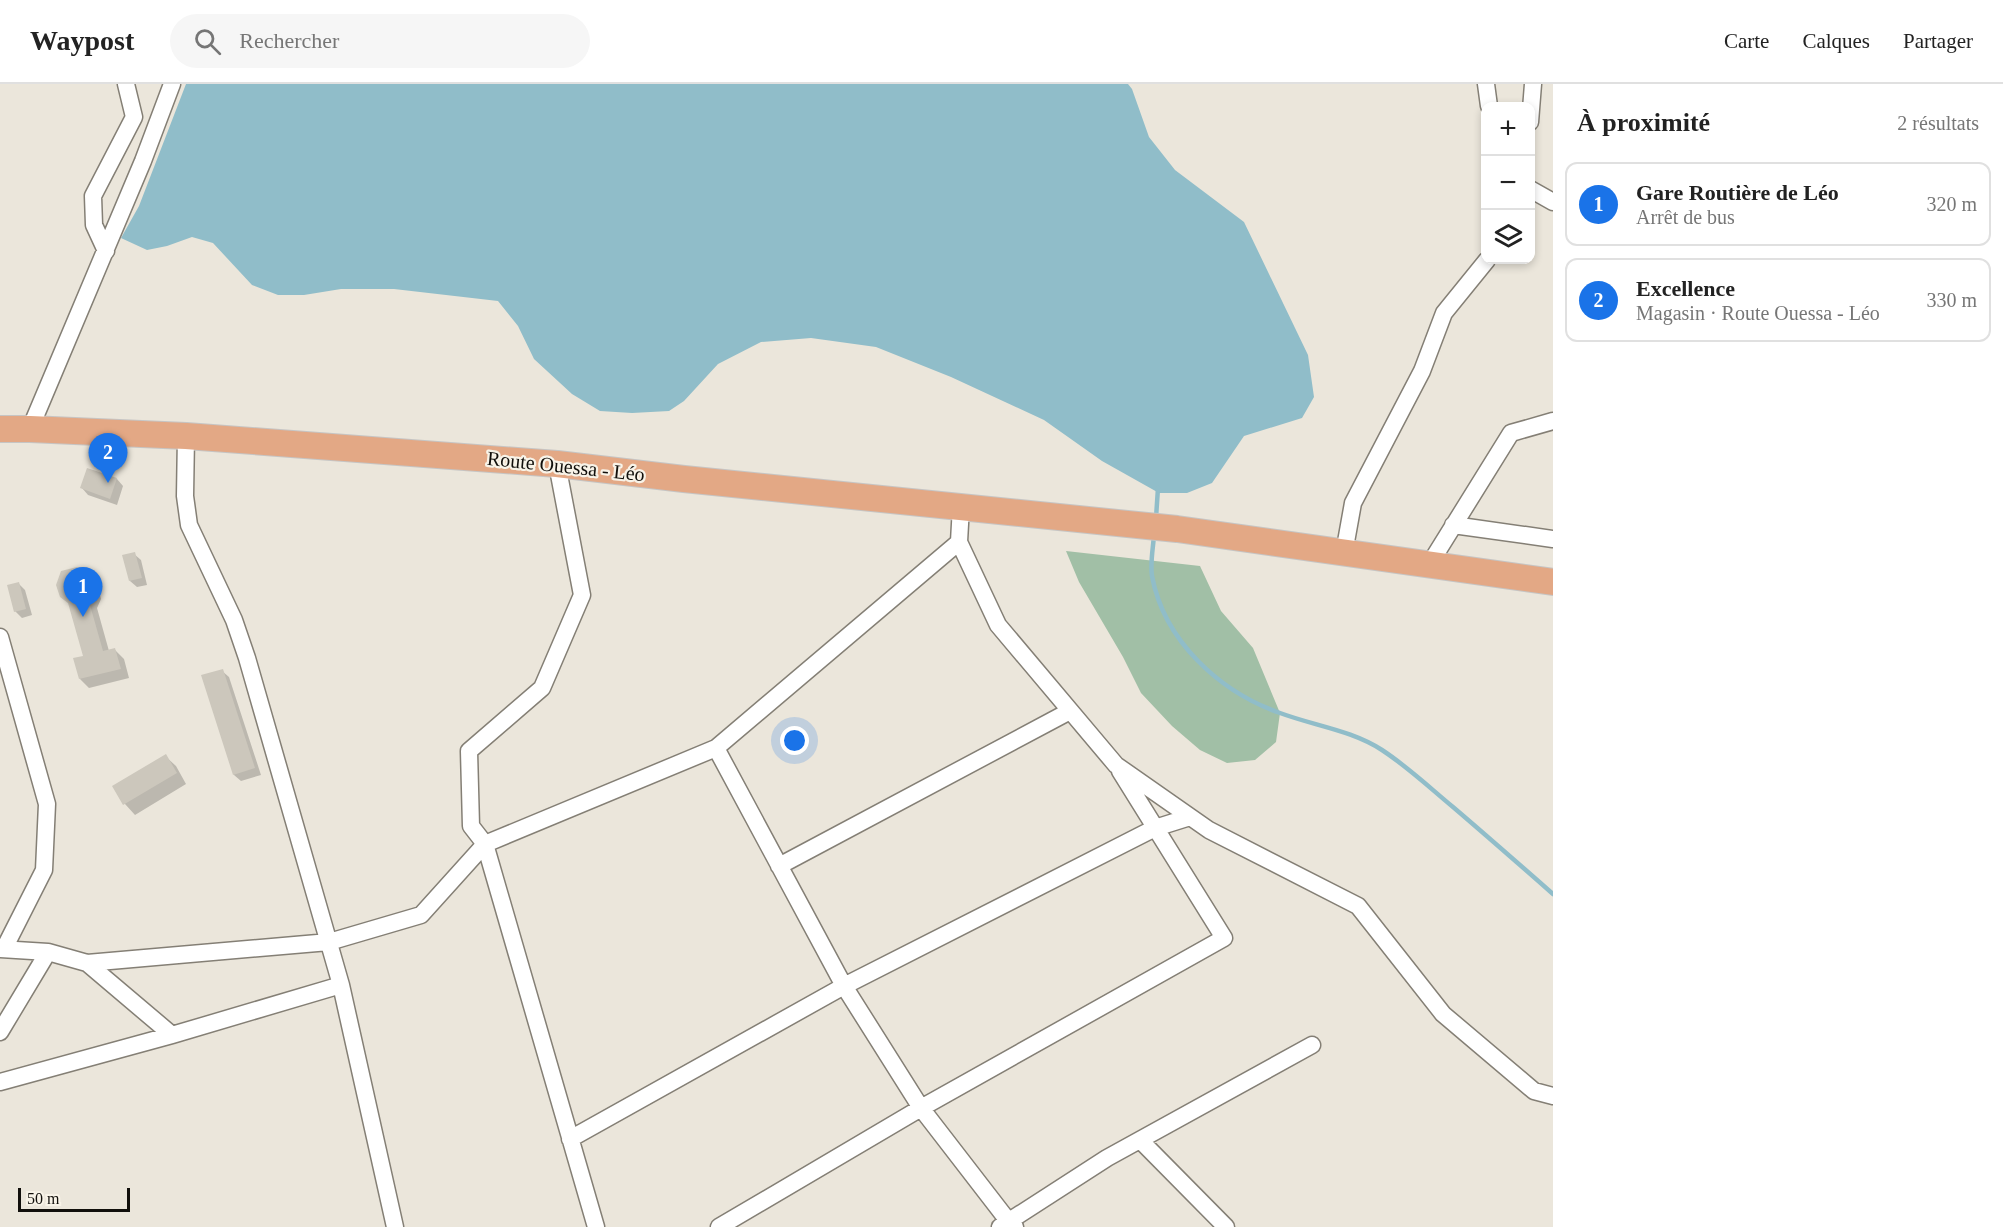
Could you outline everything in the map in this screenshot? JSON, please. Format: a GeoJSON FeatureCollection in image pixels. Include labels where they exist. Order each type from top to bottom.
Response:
{"type":"FeatureCollection","features":[{"type":"Feature","properties":{"kind":"main road","name":"Route Ouessa - Léo"},"geometry":{"type":"LineString","coordinates":[[0,429],[186,435],[557,464],[1177,529],[1553,582]]}},
{"type":"Feature","properties":{"kind":"street"},"geometry":{"type":"LineString","coordinates":[[106,251],[94,225],[93,196],[134,117],[126,84]]}},
{"type":"Feature","properties":{"kind":"street"},"geometry":{"type":"LineString","coordinates":[[30,429],[106,251],[172,84]]}},
{"type":"Feature","properties":{"kind":"street"},"geometry":{"type":"LineString","coordinates":[[1486,84],[1488,102]]}},
{"type":"Feature","properties":{"kind":"street"},"geometry":{"type":"LineString","coordinates":[[1532,102],[1533,84]]}},
{"type":"Feature","properties":{"kind":"street"},"geometry":{"type":"LineString","coordinates":[[1535,192],[1553,202]]}},
{"type":"Feature","properties":{"kind":"street"},"geometry":{"type":"LineString","coordinates":[[1344,553],[1353,503],[1422,371],[1444,313],[1484,264]]}},
{"type":"Feature","properties":{"kind":"street"},"geometry":{"type":"LineString","coordinates":[[1429,566],[1510,433],[1553,421]]}},
{"type":"Feature","properties":{"kind":"street"},"geometry":{"type":"LineString","coordinates":[[186,435],[185,496],[189,525],[234,620],[329,942],[341,985],[395,1227]]}},
{"type":"Feature","properties":{"kind":"street"},"geometry":{"type":"LineString","coordinates":[[557,464],[582,595],[542,688],[469,751],[471,826],[484,844],[596,1227]]}},
{"type":"Feature","properties":{"kind":"street"},"geometry":{"type":"LineString","coordinates":[[719,1227],[921,1108],[1224,939],[1116,765],[998,625],[959,542],[961,506]]}},
{"type":"Feature","properties":{"kind":"street"},"geometry":{"type":"LineString","coordinates":[[1453,525],[1553,539]]}},
{"type":"Feature","properties":{"kind":"street"},"geometry":{"type":"LineString","coordinates":[[0,637],[47,804],[44,870],[2,949],[48,952],[87,963],[329,942],[421,915],[484,844],[716,748],[959,542]]}},
{"type":"Feature","properties":{"kind":"street"},"geometry":{"type":"LineString","coordinates":[[779,866],[1070,711]]}},
{"type":"Feature","properties":{"kind":"street"},"geometry":{"type":"LineString","coordinates":[[716,748],[844,986],[921,1108],[1008,1225],[1107,1158],[1312,1045]]}},
{"type":"Feature","properties":{"kind":"street"},"geometry":{"type":"LineString","coordinates":[[1116,765],[1209,830],[1358,906],[1443,1014],[1534,1091],[1553,1096]]}},
{"type":"Feature","properties":{"kind":"street"},"geometry":{"type":"LineString","coordinates":[[570,1139],[844,986],[1155,828],[1190,817]]}},
{"type":"Feature","properties":{"kind":"street"},"geometry":{"type":"LineString","coordinates":[[0,1032],[48,952]]}},
{"type":"Feature","properties":{"kind":"street"},"geometry":{"type":"LineString","coordinates":[[87,963],[172,1035]]}},
{"type":"Feature","properties":{"kind":"street"},"geometry":{"type":"LineString","coordinates":[[0,1082],[172,1035],[341,985]]}},
{"type":"Feature","properties":{"kind":"street"},"geometry":{"type":"LineString","coordinates":[[1140,1140],[1226,1227]]}},
{"type":"Feature","properties":{"kind":"green space"},"geometry":{"type":"Polygon","coordinates":[[[1066,551],[1200,566],[1221,611],[1253,648],[1280,713],[1276,742],[1255,760],[1227,763],[1200,750],[1172,726],[1141,693],[1123,657],[1079,582],[1066,551]]]}},
{"type":"Feature","properties":{"kind":"water"},"geometry":{"type":"Polygon","coordinates":[[[186,84],[1128,84],[1132,89],[1149,137],[1175,170],[1244,222],[1308,355],[1314,397],[1302,418],[1244,436],[1212,483],[1187,493],[1159,493],[1102,461],[1044,420],[951,377],[876,347],[811,338],[761,342],[718,364],[684,401],[669,411],[632,413],[600,411],[572,394],[534,359],[518,326],[498,301],[394,289],[341,289],[304,295],[278,295],[252,285],[213,243],[192,237],[147,250],[121,238],[139,206],[186,84]]]}},
{"type":"Feature","properties":{"kind":"building"},"geometry":{"type":"Polygon","coordinates":[[[87,468],[117,478],[110,499],[80,488],[87,468]]]}},
{"type":"Feature","properties":{"kind":"building"},"geometry":{"type":"Polygon","coordinates":[[[135,552],[142,578],[129,581],[122,555],[135,552]]]}},
{"type":"Feature","properties":{"kind":"building"},"geometry":{"type":"Polygon","coordinates":[[[77,567],[89,576],[92,588],[88,598],[103,651],[115,648],[121,669],[79,679],[73,658],[83,656],[68,603],[60,597],[56,585],[61,571],[77,567]]]}},
{"type":"Feature","properties":{"kind":"building"},"geometry":{"type":"Polygon","coordinates":[[[19,582],[26,609],[14,612],[7,585],[19,582]]]}},
{"type":"Feature","properties":{"kind":"building"},"geometry":{"type":"Polygon","coordinates":[[[223,669],[255,768],[233,775],[201,675],[223,669]]]}},
{"type":"Feature","properties":{"kind":"building"},"geometry":{"type":"Polygon","coordinates":[[[166,754],[177,773],[123,805],[112,786],[166,754]]]}},
{"type":"Feature","properties":{"kind":"waterway"},"geometry":{"type":"LineString","coordinates":[[1156,518],[1158,488]]}},
{"type":"Feature","properties":{"kind":"waterway"},"geometry":{"type":"LineString","coordinates":[[1154,535],[1151,571],[1158,600],[1182,642],[1216,678],[1258,704],[1293,718],[1358,738],[1382,750],[1419,778],[1553,894]]}},
{"type":"Feature","properties":{"kind":"place","name":"Excellence"},"geometry":{"type":"Point","coordinates":[108,483]}},
{"type":"Feature","properties":{"kind":"place","name":"Gare Routière de Léo"},"geometry":{"type":"Point","coordinates":[83,617]}}]}
